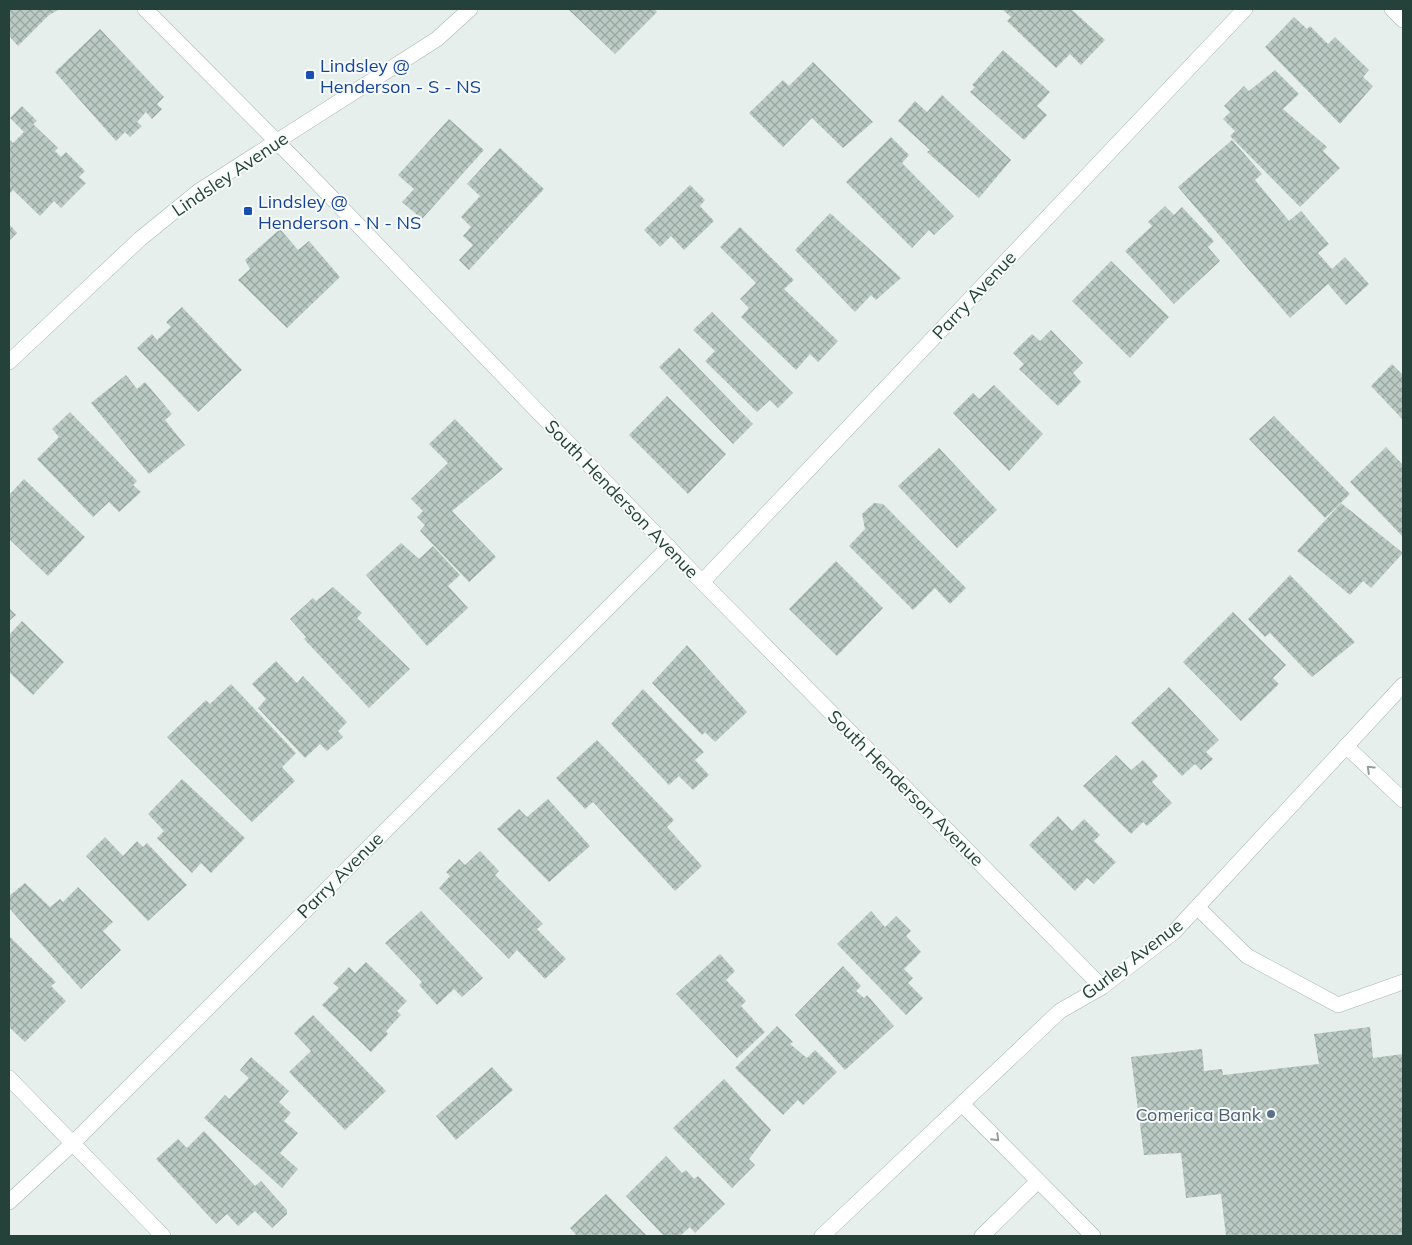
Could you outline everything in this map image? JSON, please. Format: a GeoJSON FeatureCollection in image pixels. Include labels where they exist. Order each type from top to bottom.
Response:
{"type":"FeatureCollection","features":[{"type":"Feature","properties":{"kind":"street","name":"South Henderson Avenue"},"geometry":{"type":"LineString","coordinates":[[145,9],[276,141],[702,582],[1102,987]]}},
{"type":"Feature","properties":{"kind":"street","name":"Lindsley Avenue"},"geometry":{"type":"LineString","coordinates":[[9,362],[140,239],[199,191],[437,39],[470,9]]}},
{"type":"Feature","properties":{"kind":"street","name":"Parry Avenue"},"geometry":{"type":"LineString","coordinates":[[702,582],[1245,9]]}},
{"type":"Feature","properties":{"kind":"street"},"geometry":{"type":"LineString","coordinates":[[1392,9],[1403,20]]}},
{"type":"Feature","properties":{"kind":"street","name":"Parry Avenue"},"geometry":{"type":"LineString","coordinates":[[9,1202],[72,1144],[669,547]]}},
{"type":"Feature","properties":{"kind":"street","name":"Gurley Avenue"},"geometry":{"type":"LineString","coordinates":[[822,1236],[1060,1011],[1102,987],[1174,932],[1403,685]]}},
{"type":"Feature","properties":{"kind":"street"},"geometry":{"type":"LineString","coordinates":[[1346,746],[1399,796]]}},
{"type":"Feature","properties":{"kind":"street"},"geometry":{"type":"LineString","coordinates":[[1197,907],[1248,956],[1338,1005],[1403,982]]}},
{"type":"Feature","properties":{"kind":"street"},"geometry":{"type":"LineString","coordinates":[[9,1078],[163,1236]]}},
{"type":"Feature","properties":{"kind":"street"},"geometry":{"type":"LineString","coordinates":[[962,1104],[1093,1236]]}},
{"type":"Feature","properties":{"kind":"street"},"geometry":{"type":"LineString","coordinates":[[982,1236],[1038,1180]]}},
{"type":"Feature","properties":{"kind":"building"},"geometry":{"type":"Polygon","coordinates":[[[9,9],[60,9],[49,15],[18,46],[9,36],[9,9]]]}},
{"type":"Feature","properties":{"kind":"building"},"geometry":{"type":"Polygon","coordinates":[[[568,9],[654,9],[657,12],[615,54],[568,9]]]}},
{"type":"Feature","properties":{"kind":"building"},"geometry":{"type":"Polygon","coordinates":[[[1002,9],[1071,9],[1105,40],[1081,65],[1070,54],[1056,68],[1007,21],[1011,17],[1002,9]]]}},
{"type":"Feature","properties":{"kind":"building"},"geometry":{"type":"Polygon","coordinates":[[[1294,17],[1307,29],[1310,26],[1328,44],[1335,37],[1369,70],[1363,77],[1373,86],[1340,124],[1265,47],[1294,17]]]}},
{"type":"Feature","properties":{"kind":"building"},"geometry":{"type":"Polygon","coordinates":[[[100,29],[164,97],[157,104],[162,109],[152,119],[146,112],[137,122],[142,126],[130,137],[125,132],[116,141],[55,72],[100,29]]]}},
{"type":"Feature","properties":{"kind":"building"},"geometry":{"type":"Polygon","coordinates":[[[1003,50],[1050,92],[1037,106],[1047,115],[1024,140],[970,92],[975,87],[972,85],[1003,50]]]}},
{"type":"Feature","properties":{"kind":"building"},"geometry":{"type":"Polygon","coordinates":[[[813,62],[873,122],[843,148],[812,118],[783,147],[749,113],[783,80],[789,86],[813,62]]]}},
{"type":"Feature","properties":{"kind":"building"},"geometry":{"type":"Polygon","coordinates":[[[1275,70],[1299,94],[1283,109],[1327,147],[1323,151],[1340,168],[1300,207],[1230,136],[1235,131],[1223,119],[1230,112],[1224,106],[1244,86],[1249,91],[1275,70]]]}},
{"type":"Feature","properties":{"kind":"building"},"geometry":{"type":"Polygon","coordinates":[[[942,95],[1011,160],[979,198],[927,152],[930,150],[898,121],[915,101],[927,112],[942,95]]]}},
{"type":"Feature","properties":{"kind":"building"},"geometry":{"type":"Polygon","coordinates":[[[22,106],[37,121],[33,124],[58,148],[55,151],[61,157],[66,152],[85,171],[79,177],[86,183],[61,208],[54,201],[40,216],[13,190],[9,194],[9,139],[13,143],[24,132],[10,118],[22,106]]]}},
{"type":"Feature","properties":{"kind":"building"},"geometry":{"type":"Polygon","coordinates":[[[449,119],[484,150],[422,219],[402,202],[414,189],[398,175],[449,119]]]}},
{"type":"Feature","properties":{"kind":"building"},"geometry":{"type":"Polygon","coordinates":[[[891,137],[909,155],[902,163],[954,216],[934,235],[929,230],[912,248],[846,182],[891,137]]]}},
{"type":"Feature","properties":{"kind":"building"},"geometry":{"type":"Polygon","coordinates":[[[1232,140],[1262,174],[1255,180],[1289,221],[1301,211],[1329,244],[1318,253],[1332,269],[1345,257],[1369,284],[1346,305],[1328,284],[1290,318],[1178,187],[1232,140]]]}},
{"type":"Feature","properties":{"kind":"building"},"geometry":{"type":"Polygon","coordinates":[[[500,148],[544,189],[469,270],[459,260],[473,245],[463,236],[471,227],[461,217],[480,196],[467,184],[500,148]]]}},
{"type":"Feature","properties":{"kind":"building"},"geometry":{"type":"Polygon","coordinates":[[[690,185],[705,200],[700,206],[714,221],[684,250],[671,236],[660,247],[644,230],[690,185]]]}},
{"type":"Feature","properties":{"kind":"building"},"geometry":{"type":"Polygon","coordinates":[[[1165,206],[1174,215],[1182,207],[1214,241],[1208,247],[1220,261],[1174,304],[1125,251],[1152,226],[1148,222],[1165,206]]]}},
{"type":"Feature","properties":{"kind":"building"},"geometry":{"type":"Polygon","coordinates":[[[830,213],[901,278],[876,300],[871,295],[855,312],[795,250],[830,213]]]}},
{"type":"Feature","properties":{"kind":"building"},"geometry":{"type":"Polygon","coordinates":[[[9,224],[17,233],[9,241],[9,224]]]}},
{"type":"Feature","properties":{"kind":"building"},"geometry":{"type":"Polygon","coordinates":[[[740,227],[794,280],[784,289],[838,341],[818,362],[810,354],[796,370],[741,317],[749,308],[740,299],[756,283],[720,247],[740,227]]]}},
{"type":"Feature","properties":{"kind":"building"},"geometry":{"type":"Polygon","coordinates":[[[280,229],[298,250],[309,241],[340,277],[287,328],[238,280],[250,269],[245,260],[280,229]]]}},
{"type":"Feature","properties":{"kind":"building"},"geometry":{"type":"Polygon","coordinates":[[[1111,261],[1169,317],[1130,358],[1072,301],[1111,261]]]}},
{"type":"Feature","properties":{"kind":"building"},"geometry":{"type":"Polygon","coordinates":[[[182,307],[242,370],[198,412],[137,348],[152,334],[157,340],[171,327],[166,322],[182,307]]]}},
{"type":"Feature","properties":{"kind":"building"},"geometry":{"type":"Polygon","coordinates":[[[712,312],[793,393],[778,408],[770,400],[757,412],[705,361],[715,351],[693,330],[712,312]]]}},
{"type":"Feature","properties":{"kind":"building"},"geometry":{"type":"Polygon","coordinates":[[[1051,330],[1083,363],[1073,373],[1081,382],[1058,406],[1019,369],[1024,364],[1013,353],[1032,334],[1040,341],[1051,330]]]}},
{"type":"Feature","properties":{"kind":"building"},"geometry":{"type":"Polygon","coordinates":[[[679,348],[753,424],[733,444],[659,367],[679,348]]]}},
{"type":"Feature","properties":{"kind":"building"},"geometry":{"type":"Polygon","coordinates":[[[1392,364],[1403,375],[1403,420],[1371,386],[1392,364]]]}},
{"type":"Feature","properties":{"kind":"building"},"geometry":{"type":"Polygon","coordinates":[[[126,375],[137,389],[145,382],[172,414],[165,420],[185,445],[149,474],[91,403],[126,375]]]}},
{"type":"Feature","properties":{"kind":"building"},"geometry":{"type":"Polygon","coordinates":[[[994,385],[1043,434],[1009,471],[953,413],[973,393],[979,399],[994,385]]]}},
{"type":"Feature","properties":{"kind":"building"},"geometry":{"type":"Polygon","coordinates":[[[667,396],[726,454],[688,494],[629,435],[667,396]]]}},
{"type":"Feature","properties":{"kind":"building"},"geometry":{"type":"Polygon","coordinates":[[[70,412],[137,481],[133,485],[141,492],[119,512],[109,502],[93,517],[37,459],[59,437],[52,429],[70,412]]]}},
{"type":"Feature","properties":{"kind":"building"},"geometry":{"type":"Polygon","coordinates":[[[1274,416],[1350,494],[1325,518],[1249,439],[1274,416]]]}},
{"type":"Feature","properties":{"kind":"building"},"geometry":{"type":"Polygon","coordinates":[[[455,419],[503,469],[452,511],[496,557],[469,582],[420,531],[425,525],[417,517],[423,511],[411,499],[448,463],[429,444],[455,419]]]}},
{"type":"Feature","properties":{"kind":"building"},"geometry":{"type":"Polygon","coordinates":[[[1386,447],[1403,465],[1403,537],[1350,482],[1386,447]]]}},
{"type":"Feature","properties":{"kind":"building"},"geometry":{"type":"Polygon","coordinates":[[[939,448],[997,510],[957,548],[898,486],[939,448]]]}},
{"type":"Feature","properties":{"kind":"building"},"geometry":{"type":"Polygon","coordinates":[[[24,479],[85,537],[48,576],[9,539],[9,495],[24,479]]]}},
{"type":"Feature","properties":{"kind":"building"},"geometry":{"type":"Polygon","coordinates":[[[874,503],[883,504],[966,588],[950,604],[935,588],[913,610],[849,546],[865,529],[862,514],[874,503]]]}},
{"type":"Feature","properties":{"kind":"building"},"geometry":{"type":"Polygon","coordinates":[[[1341,503],[1403,553],[1371,588],[1363,581],[1350,595],[1297,551],[1341,503]]]}},
{"type":"Feature","properties":{"kind":"building"},"geometry":{"type":"Polygon","coordinates":[[[401,543],[419,559],[433,546],[460,575],[448,586],[468,608],[427,646],[366,575],[401,543]]]}},
{"type":"Feature","properties":{"kind":"building"},"geometry":{"type":"Polygon","coordinates":[[[836,561],[883,608],[837,656],[789,609],[836,561]]]}},
{"type":"Feature","properties":{"kind":"building"},"geometry":{"type":"Polygon","coordinates":[[[1290,575],[1355,642],[1312,677],[1270,633],[1265,637],[1248,619],[1290,575]]]}},
{"type":"Feature","properties":{"kind":"building"},"geometry":{"type":"Polygon","coordinates":[[[333,587],[362,613],[357,618],[410,669],[369,708],[304,639],[306,637],[290,619],[313,598],[316,601],[333,587]]]}},
{"type":"Feature","properties":{"kind":"building"},"geometry":{"type":"Polygon","coordinates":[[[9,608],[16,615],[9,621],[9,608]]]}},
{"type":"Feature","properties":{"kind":"building"},"geometry":{"type":"Polygon","coordinates":[[[1233,612],[1286,665],[1273,678],[1279,684],[1241,721],[1183,662],[1233,612]]]}},
{"type":"Feature","properties":{"kind":"building"},"geometry":{"type":"Polygon","coordinates":[[[22,621],[64,662],[33,695],[9,672],[9,635],[22,621]]]}},
{"type":"Feature","properties":{"kind":"building"},"geometry":{"type":"Polygon","coordinates":[[[687,645],[747,712],[715,742],[705,732],[702,735],[652,683],[687,645]]]}},
{"type":"Feature","properties":{"kind":"building"},"geometry":{"type":"Polygon","coordinates":[[[276,661],[297,683],[303,676],[347,722],[338,731],[343,737],[327,751],[320,744],[305,758],[258,708],[266,699],[252,684],[276,661]]]}},
{"type":"Feature","properties":{"kind":"building"},"geometry":{"type":"Polygon","coordinates":[[[231,684],[296,753],[282,767],[295,781],[252,822],[167,737],[206,700],[210,704],[231,684]]]}},
{"type":"Feature","properties":{"kind":"building"},"geometry":{"type":"Polygon","coordinates":[[[1169,687],[1219,740],[1206,752],[1213,759],[1201,770],[1195,764],[1182,776],[1131,723],[1169,687]]]}},
{"type":"Feature","properties":{"kind":"building"},"geometry":{"type":"Polygon","coordinates":[[[643,689],[704,752],[695,760],[709,775],[693,790],[679,776],[669,785],[611,724],[643,689]]]}},
{"type":"Feature","properties":{"kind":"building"},"geometry":{"type":"Polygon","coordinates":[[[597,740],[674,820],[667,827],[702,866],[675,891],[593,802],[585,809],[556,778],[597,740]]]}},
{"type":"Feature","properties":{"kind":"building"},"geometry":{"type":"Polygon","coordinates":[[[1116,755],[1131,770],[1143,760],[1158,776],[1152,782],[1172,803],[1147,826],[1143,822],[1131,834],[1083,786],[1116,755]]]}},
{"type":"Feature","properties":{"kind":"building"},"geometry":{"type":"Polygon","coordinates":[[[182,779],[245,838],[211,873],[201,863],[192,873],[157,838],[164,831],[148,814],[182,779]]]}},
{"type":"Feature","properties":{"kind":"building"},"geometry":{"type":"Polygon","coordinates":[[[548,799],[590,846],[549,882],[497,829],[519,809],[527,817],[548,799]]]}},
{"type":"Feature","properties":{"kind":"building"},"geometry":{"type":"Polygon","coordinates":[[[1058,816],[1072,831],[1084,819],[1100,835],[1094,841],[1116,862],[1094,884],[1087,878],[1075,891],[1029,845],[1058,816]]]}},
{"type":"Feature","properties":{"kind":"building"},"geometry":{"type":"Polygon","coordinates":[[[105,837],[123,856],[137,841],[143,847],[147,843],[187,885],[148,921],[86,856],[105,837]]]}},
{"type":"Feature","properties":{"kind":"building"},"geometry":{"type":"Polygon","coordinates":[[[480,851],[499,871],[495,875],[543,924],[537,929],[566,959],[545,979],[517,950],[509,959],[439,888],[450,876],[446,872],[459,859],[465,865],[480,851]]]}},
{"type":"Feature","properties":{"kind":"building"},"geometry":{"type":"Polygon","coordinates":[[[25,883],[50,907],[60,899],[63,902],[78,887],[113,922],[103,931],[121,950],[81,989],[9,908],[9,896],[25,883]]]}},
{"type":"Feature","properties":{"kind":"building"},"geometry":{"type":"Polygon","coordinates":[[[421,911],[483,978],[462,997],[454,989],[437,1005],[419,985],[422,982],[385,943],[421,911]]]}},
{"type":"Feature","properties":{"kind":"building"},"geometry":{"type":"Polygon","coordinates":[[[871,911],[885,927],[896,916],[911,931],[906,936],[921,952],[904,969],[913,978],[908,983],[923,998],[906,1015],[837,944],[871,911]]]}},
{"type":"Feature","properties":{"kind":"building"},"geometry":{"type":"Polygon","coordinates":[[[9,936],[56,982],[51,986],[66,1001],[25,1042],[9,1027],[9,936]]]}},
{"type":"Feature","properties":{"kind":"building"},"geometry":{"type":"Polygon","coordinates":[[[720,954],[735,971],[726,980],[746,1001],[741,1006],[765,1032],[737,1058],[676,994],[720,954]]]}},
{"type":"Feature","properties":{"kind":"building"},"geometry":{"type":"Polygon","coordinates":[[[366,962],[407,1001],[397,1011],[401,1015],[386,1031],[388,1034],[371,1052],[322,1005],[339,988],[333,983],[349,967],[355,973],[366,962]]]}},
{"type":"Feature","properties":{"kind":"building"},"geometry":{"type":"Polygon","coordinates":[[[843,966],[861,986],[856,991],[864,998],[867,995],[894,1026],[845,1070],[795,1015],[843,966]]]}},
{"type":"Feature","properties":{"kind":"building"},"geometry":{"type":"Polygon","coordinates":[[[313,1015],[386,1091],[345,1130],[289,1072],[311,1051],[294,1033],[313,1015]]]}},
{"type":"Feature","properties":{"kind":"building"},"geometry":{"type":"Polygon","coordinates":[[[777,1026],[793,1042],[790,1044],[807,1058],[815,1050],[837,1072],[803,1105],[798,1100],[783,1115],[735,1068],[777,1026]]]}},
{"type":"Feature","properties":{"kind":"building","name":"Comerica Bank"},"geometry":{"type":"Polygon","coordinates":[[[1370,1027],[1373,1058],[1403,1054],[1403,1236],[1226,1236],[1221,1194],[1186,1198],[1181,1153],[1144,1155],[1131,1057],[1202,1049],[1204,1071],[1222,1069],[1223,1075],[1319,1064],[1314,1034],[1370,1027]]]}},
{"type":"Feature","properties":{"kind":"building"},"geometry":{"type":"Polygon","coordinates":[[[251,1057],[289,1091],[279,1102],[291,1113],[284,1121],[298,1133],[280,1153],[298,1169],[282,1188],[204,1118],[225,1095],[229,1099],[249,1078],[240,1070],[251,1057]]]}},
{"type":"Feature","properties":{"kind":"building"},"geometry":{"type":"Polygon","coordinates":[[[492,1067],[513,1090],[456,1140],[436,1116],[492,1067]]]}},
{"type":"Feature","properties":{"kind":"building"},"geometry":{"type":"Polygon","coordinates":[[[724,1079],[771,1130],[749,1159],[755,1165],[732,1188],[673,1128],[724,1079]]]}},
{"type":"Feature","properties":{"kind":"building"},"geometry":{"type":"Polygon","coordinates":[[[204,1131],[255,1186],[261,1181],[287,1210],[287,1214],[272,1228],[255,1211],[238,1226],[227,1214],[216,1224],[156,1159],[178,1139],[187,1148],[204,1131]]]}},
{"type":"Feature","properties":{"kind":"building"},"geometry":{"type":"Polygon","coordinates":[[[666,1156],[682,1173],[686,1170],[694,1179],[698,1176],[725,1204],[695,1233],[690,1227],[680,1236],[664,1236],[626,1196],[666,1156]]]}},
{"type":"Feature","properties":{"kind":"building"},"geometry":{"type":"Polygon","coordinates":[[[606,1194],[647,1236],[577,1236],[570,1228],[606,1194]]]}},
{"type":"Feature","properties":{"kind":"place","name":"Lindsley @ Henderson - S - NS"},"geometry":{"type":"Point","coordinates":[310,75]}},
{"type":"Feature","properties":{"kind":"place","name":"Lindsley @ Henderson - N - NS"},"geometry":{"type":"Point","coordinates":[248,211]}},
{"type":"Feature","properties":{"kind":"place","name":"Comerica Bank"},"geometry":{"type":"Point","coordinates":[1271,1114]}}]}
